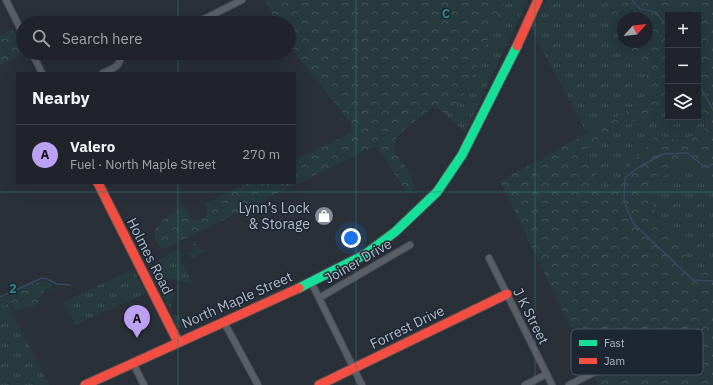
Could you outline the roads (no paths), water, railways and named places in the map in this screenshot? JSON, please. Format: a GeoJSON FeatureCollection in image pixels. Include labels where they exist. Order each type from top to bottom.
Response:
{"type":"FeatureCollection","features":[{"type":"Feature","properties":{"kind":"main road","name":"North Maple Street"},"geometry":{"type":"LineString","coordinates":[[85,385],[311,282],[364,255],[395,232],[437,192],[462,155],[507,66],[538,0]]}},
{"type":"Feature","properties":{"kind":"main road","name":"Holmes Road"},"geometry":{"type":"LineString","coordinates":[[99,184],[178,342]]}},
{"type":"Feature","properties":{"kind":"main road","name":"Forrest Drive"},"geometry":{"type":"LineString","coordinates":[[319,385],[506,294]]}},
{"type":"Feature","properties":{"kind":"street"},"geometry":{"type":"LineString","coordinates":[[6,0],[16,20]]}},
{"type":"Feature","properties":{"kind":"street"},"geometry":{"type":"LineString","coordinates":[[210,16],[242,0]]}},
{"type":"Feature","properties":{"kind":"street"},"geometry":{"type":"LineString","coordinates":[[36,60],[42,72]]}},
{"type":"Feature","properties":{"kind":"street"},"geometry":{"type":"LineString","coordinates":[[105,72],[119,64],[121,60]]}},
{"type":"Feature","properties":{"kind":"street","name":"Joiner Drive"},"geometry":{"type":"LineString","coordinates":[[319,298],[410,245]]}},
{"type":"Feature","properties":{"kind":"street","name":"J K Street"},"geometry":{"type":"LineString","coordinates":[[489,258],[552,385]]}},
{"type":"Feature","properties":{"kind":"street"},"geometry":{"type":"LineString","coordinates":[[311,282],[362,385]]}},
{"type":"Feature","properties":{"kind":"street"},"geometry":{"type":"LineString","coordinates":[[224,322],[258,385]]}},
{"type":"Feature","properties":{"kind":"street"},"geometry":{"type":"LineString","coordinates":[[133,363],[144,385]]}},
{"type":"Feature","properties":{"kind":"street"},"geometry":{"type":"LineString","coordinates":[[525,385],[547,374]]}},
{"type":"Feature","properties":{"kind":"street"},"geometry":{"type":"LineString","coordinates":[[569,385],[589,375]]}},
{"type":"Feature","properties":{"kind":"waterway"},"geometry":{"type":"LineString","coordinates":[[632,0],[640,9],[657,14],[665,24]]}},
{"type":"Feature","properties":{"kind":"waterway"},"geometry":{"type":"LineString","coordinates":[[699,84],[713,110]]}},
{"type":"Feature","properties":{"kind":"waterway"},"geometry":{"type":"LineString","coordinates":[[713,164],[708,167],[702,165],[687,153],[663,154],[639,167],[625,178],[624,201],[633,223],[693,280],[713,281]]}},
{"type":"Feature","properties":{"kind":"waterway"},"geometry":{"type":"LineString","coordinates":[[0,297],[42,278],[57,284],[70,285]]}},
{"type":"Feature","properties":{"kind":"place","name":"Lynn’s Lock & Storage"},"geometry":{"type":"Point","coordinates":[324,216]}},
{"type":"Feature","properties":{"kind":"place","name":"Valero"},"geometry":{"type":"Point","coordinates":[137,338]}}]}
